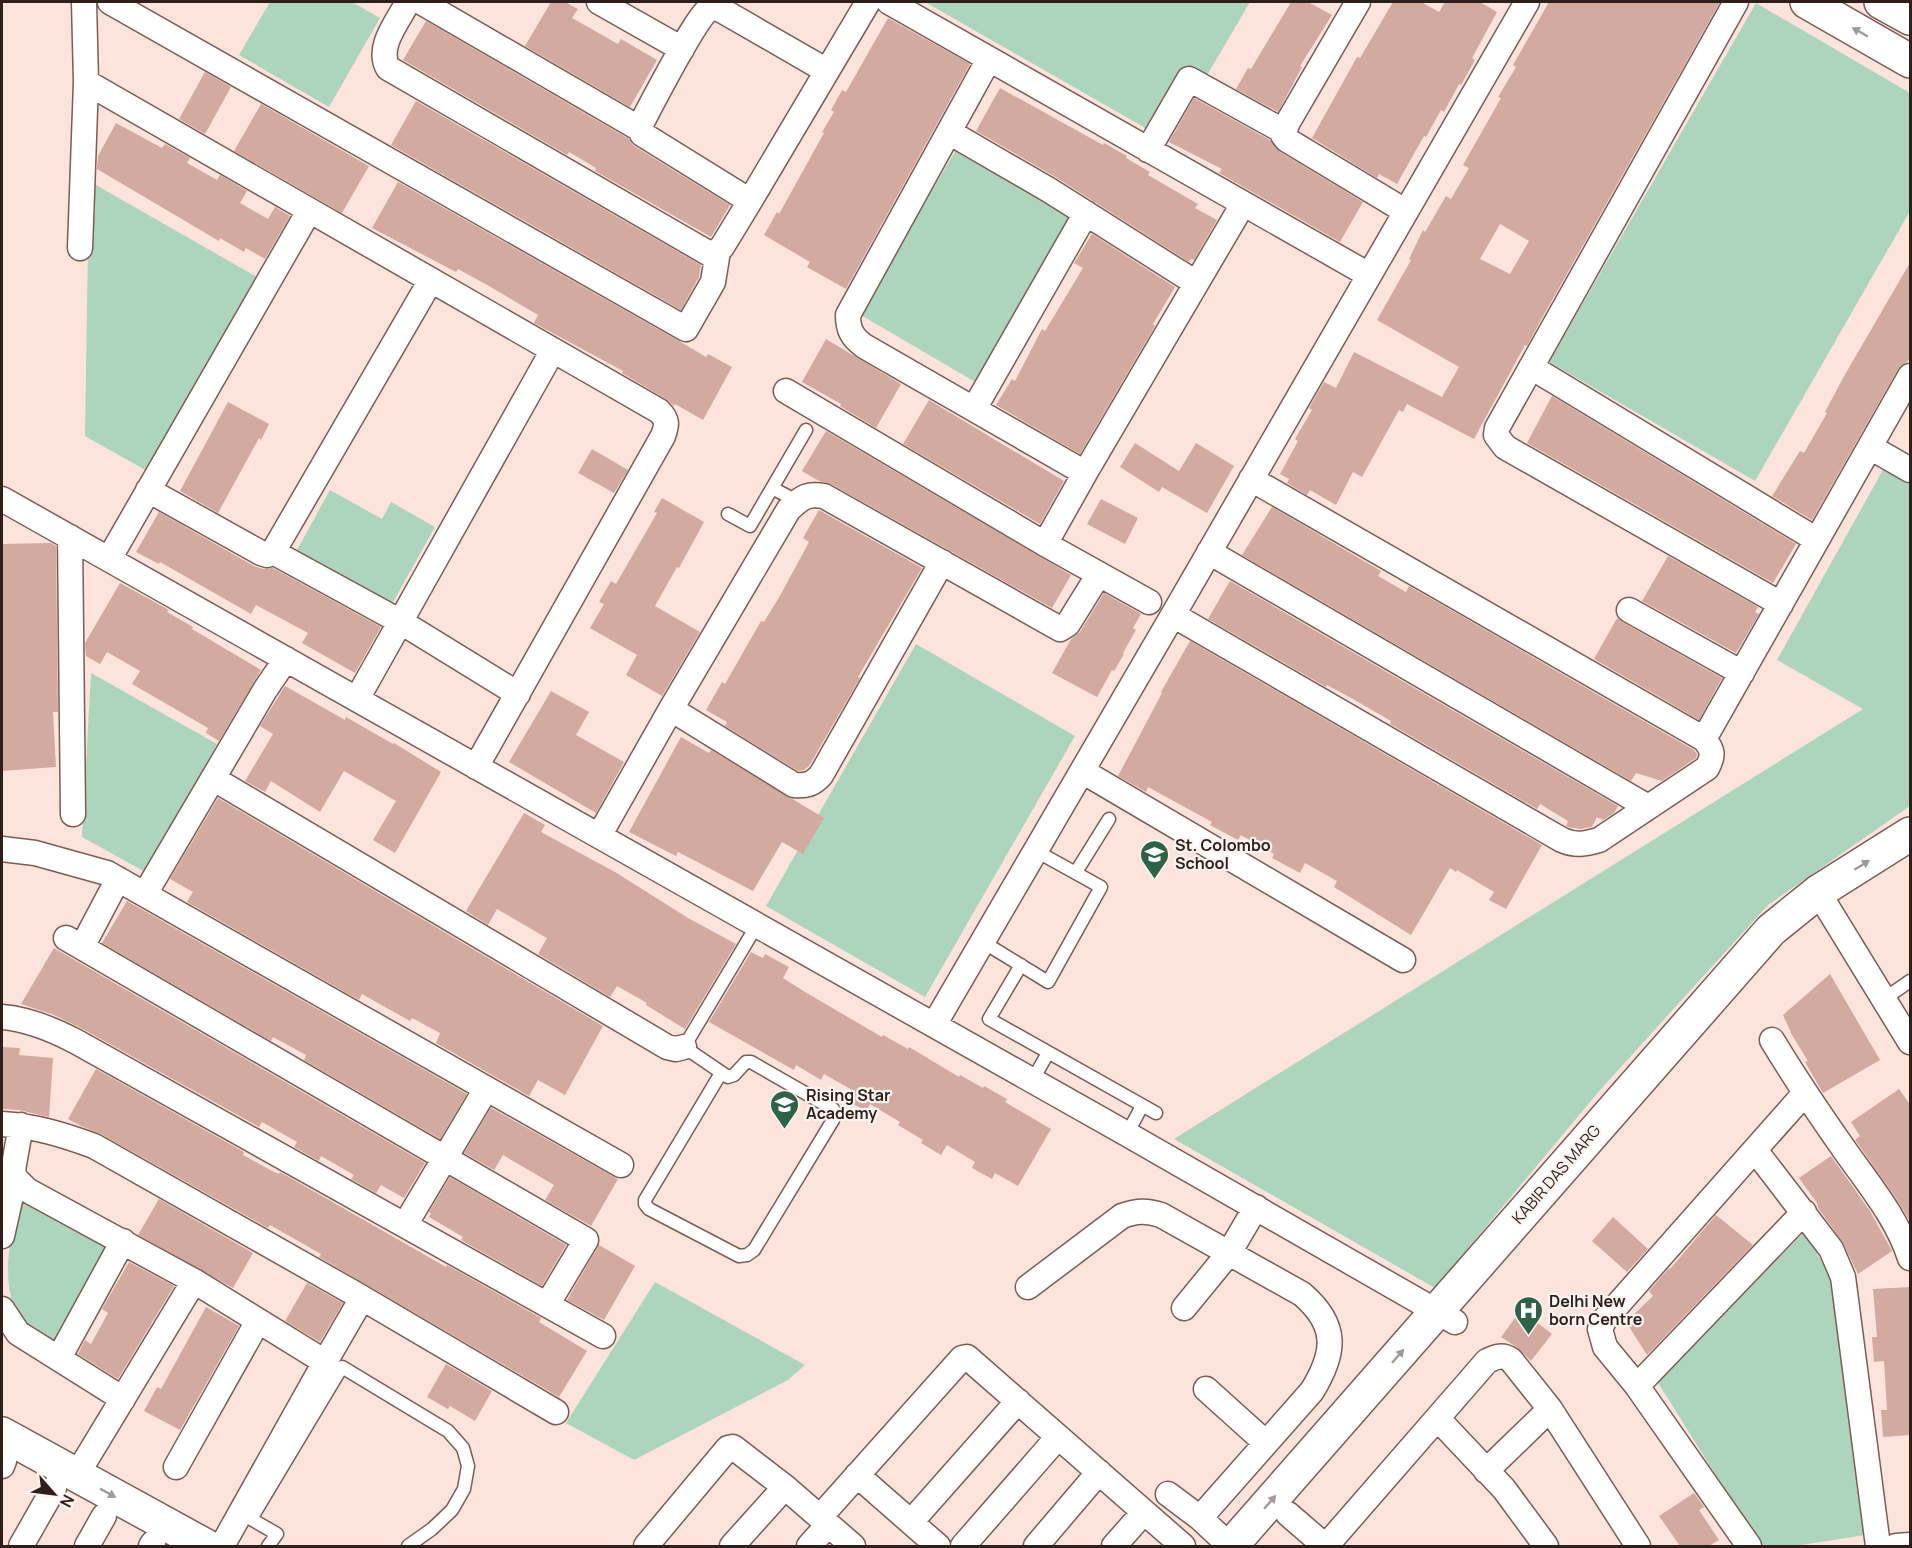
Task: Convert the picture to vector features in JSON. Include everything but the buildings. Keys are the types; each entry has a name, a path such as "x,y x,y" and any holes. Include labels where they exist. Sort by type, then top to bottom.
{"street":[{"path":"80,248 86,82 84,2"},
{"path":"110,2 686,329 712,282 718,251 868,2"},
{"path":"408,2 384,47 383,60 388,68 708,253 718,251"},
{"path":"421,2 640,129 646,137 750,201"},
{"path":"599,2 682,49"},
{"path":"889,2 1369,276"},
{"path":"1358,2 1283,131 1284,137 1405,212"},
{"path":"1736,2 1497,428 1496,435 1505,447 1781,604"},
{"path":"1808,2 1911,61"},
{"path":"1881,2 1911,18"},
{"path":"934,1025 1082,771 1161,609 1209,552 1369,276 1517,5"},
{"path":"640,129 641,123 682,49 707,9 714,8 723,11 827,71"},
{"path":"989,59 848,315 848,328 854,338 864,346 1085,473"},
{"path":"1148,150 1189,80 1283,131"},
{"path":"86,82 659,411 665,417 667,425 663,436 476,767"},
{"path":"949,132 1086,213 1196,283"},
{"path":"1045,544 1243,204"},
{"path":"109,559 309,211"},
{"path":"974,409 1086,213"},
{"path":"148,490 261,553 267,555 273,552 431,280"},
{"path":"357,699 553,350"},
{"path":"1531,367 1817,540"},
{"path":"1704,739 1911,376"},
{"path":"786,391 1045,544 1562,840 1573,844 1584,844 1599,840 1707,768 1713,757 1712,749 1704,739 1251,479"},
{"path":"1870,447 1911,470"},
{"path":"599,836 670,709 789,509 797,501 812,494 824,496 1060,629 1068,624 1099,574"},
{"path":"2,499 757,924 1446,1316"},
{"path":"70,537 73,814"},
{"path":"273,552 401,622 518,694"},
{"path":"1209,552 1648,807"},
{"path":"670,709 794,785 806,786 815,782 942,562"},
{"path":"1629,610 1742,673"},
{"path":"145,894 265,690 286,659"},
{"path":"1082,771 1403,960"},
{"path":"214,779 667,1047 676,1049 684,1047"},
{"name":"KABIR DAS MARG","path":"1231,1546 1446,1316 1825,902 1911,834"},
{"path":"2,849 35,853 107,873 621,1165"},
{"name":"KABIR DAS MARG","path":"1825,902 1911,859"},
{"path":"118,879 74,943 586,1240 547,1305"},
{"path":"1825,902 1911,1042"},
{"path":"2,1017 47,1027 75,1041 603,1336"},
{"path":"1772,1040 1805,1093 1890,1214 1911,1258"},
{"path":"405,1225 486,1089"},
{"path":"1749,1546 1637,1386 1605,1347 1600,1329 1605,1319 1805,1093"},
{"path":"2,1236 15,1178 11,1125 57,1132 94,1146 362,1298 556,1412"},
{"path":"1755,1150 1831,1250 1842,1277 1878,1546"},
{"path":"15,1178 27,1190 194,1281 325,1362"},
{"path":"1184,1308 1229,1253 1256,1207"},
{"path":"1028,1287 1122,1216 1136,1211 1149,1211 1161,1215 1302,1294 1318,1308 1327,1324 1329,1352 1323,1372 1312,1391 1200,1518"},
{"path":"1637,1386 1804,1212"},
{"path":"59,1358 123,1241"},
{"path":"21,1546 123,1399 194,1281"},
{"path":"222,1546 362,1298"},
{"path":"2,1309 18,1333 123,1399"},
{"name":"KABIR DAS MARG","path":"1260,1546 1446,1316"},
{"path":"176,1467 258,1321"},
{"path":"1288,1514 1325,1546 1487,1361 1496,1356 1505,1356 1550,1409 1638,1546"},
{"path":"809,1546 824,1521 858,1475 964,1357 969,1358 1184,1546"},
{"path":"1206,1389 1266,1443"},
{"path":"911,1522 1018,1401"},
{"path":"1486,1471 1550,1409"},
{"path":"1438,1419 1509,1497 1546,1546"},
{"path":"963,1546 1058,1437"},
{"path":"646,1546 728,1449 733,1447 785,1486 853,1546"},
{"path":"2,1455 206,1546"},
{"path":"1036,1546 1099,1472"},
{"path":"858,1475 938,1546"},
{"path":"65,1482 104,1516 154,1545"},
{"path":"732,1546 785,1486"},
{"path":"1168,1494 1200,1518 1231,1546"},
{"path":"1114,1546 1144,1512"},
{"path":"87,1546 104,1516"},
{"path":"1896,1546 1911,1545"}],"lane":[{"path":"728,514 750,526 806,430"},
{"path":"772,488 797,501"},
{"path":"1076,872 1109,819"},
{"path":"983,942 1048,982 1101,887 1036,851"},
{"path":"721,1073 645,1200 645,1204 649,1209 739,1256 747,1255 753,1250 836,1113 751,1062 746,1062 735,1075 728,1077 684,1047 757,924"},
{"path":"1022,965 989,1019 1156,1113"},
{"path":"1884,999 1911,981"},
{"path":"1032,1080 1048,1053"},
{"path":"1127,1134 1142,1106"},
{"path":"268,1546 277,1533 251,1519 342,1367 448,1431 463,1448 468,1466 464,1489 452,1510 432,1529 408,1546"}],"green space":[{"path":"270,2 352,2 380,18 329,107 239,55"},
{"path":"925,2 1250,2 1203,82 1154,133"},
{"path":"1756,3 1910,93 1910,211 1755,481 1549,362"},
{"path":"960,143 1078,212 977,383 859,314"},
{"path":"89,181 257,277 147,471 85,436"},
{"path":"1884,468 1910,483 1910,806 1768,905 1600,1090 1435,1288 1174,1139 1863,709 1777,660"},
{"path":"330,490 382,519 391,502 435,527 388,611 292,559"},
{"path":"916,644 1075,736 925,997 766,906"},
{"path":"91,673 217,744 147,873 82,837"},
{"path":"23,1195 115,1249 61,1345 23,1326 14,1308 8,1276 8,1260 13,1227"},
{"path":"1804,1232 1831,1277 1865,1535 1795,1546 1760,1546 1657,1381"},
{"path":"655,1282 805,1365 788,1380 634,1460 566,1423"}],"place":[{"name":"St. Colombo School","path":"1154,880"},
{"name":"Rising Star Academy","path":"785,1130"},
{"name":"Delhi New born Centre","path":"1528,1336"}]}
